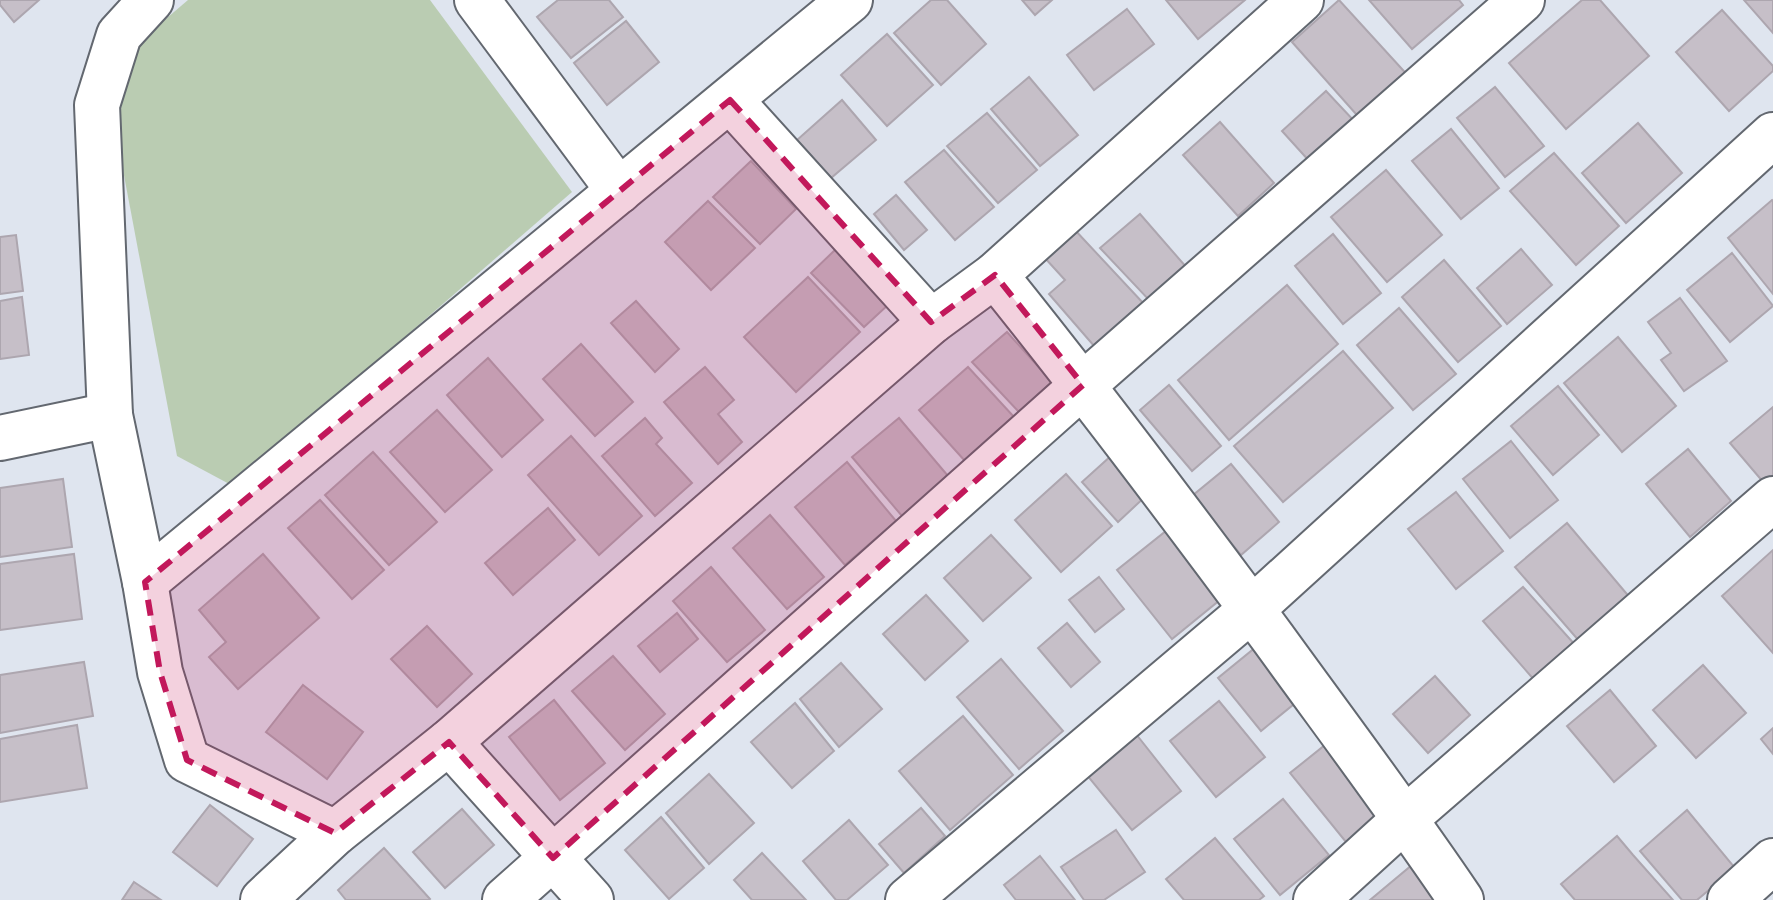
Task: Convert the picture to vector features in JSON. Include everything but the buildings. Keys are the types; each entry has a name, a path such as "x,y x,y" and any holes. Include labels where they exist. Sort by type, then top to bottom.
{"street":[{"path":"151,0 119,35 97,105 110,415 145,582 160,672 187,760 335,833"},
{"path":"477,0 619,191"},
{"path":"145,582 850,0"},
{"path":"263,900 335,833 449,742 931,322 995,275 1301,0"},
{"path":"505,900 1083,385 1522,0"},
{"path":"730,100 931,322"},
{"path":"908,900 1252,609 1773,135"},
{"path":"995,275 1083,385 1252,609 1406,818 1461,900"},
{"path":"0,438 110,415"},
{"path":"1316,900 1773,499"},
{"path":"449,742 591,900"},
{"path":"1730,900 1773,861"}],"highlighted area":[{"path":"730,100 931,322 995,275 1083,385 553,858 449,742 335,833 187,760 160,672 145,582"}],"green space":[{"path":"188,0 430,0 572,192 233,486 177,456 116,133 133,47"}]}
